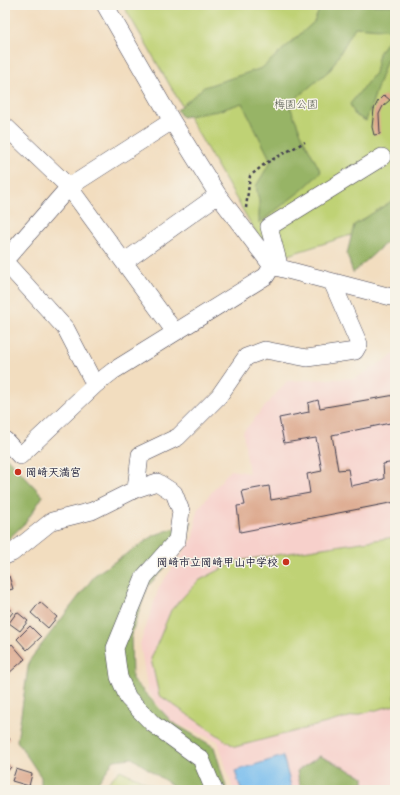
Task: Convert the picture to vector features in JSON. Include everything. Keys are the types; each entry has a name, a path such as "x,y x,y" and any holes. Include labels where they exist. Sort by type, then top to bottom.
{"street":[{"path":"105,5 172,121 218,195 272,266 395,298"},
{"path":"95,385 66,329 5,261 69,187 172,121"},
{"path":"5,126 69,187 175,332"},
{"path":"5,440 20,456 95,385 113,371 266,276 272,266 278,261 269,228 382,157"},
{"path":"124,262 218,195"},
{"path":"136,489 140,455 178,437 219,396 246,357 265,350 307,358 355,351 360,344 332,282"},
{"path":"5,556 12,553 52,521 92,511 136,489 157,482 174,493 181,511 177,540 144,577 115,648 119,677 128,698 153,724 201,759 214,790"}],"path":[{"path":"235,216 247,207 250,176 266,163 305,142"}],"shaded area":[{"name":"岡崎市立岡崎甲山中学校","path":"395,354 395,790 233,790 218,741 172,722 148,692 140,644 159,587 194,537 197,510 230,470 249,473 243,432 287,381 356,378"}],"green space":[{"name":"梅園公園","path":"123,5 395,5 395,221 272,260"},
{"path":"318,5 395,5 395,54 387,59 366,121 355,115 350,104 375,73 379,53 394,30 355,27 331,69 289,104 303,138 321,172 302,190 259,223 259,201 256,186 271,161 242,103 218,111 182,117 177,110 204,87 262,68 314,22 320,8"},
{"path":"395,199 395,238 390,239 353,273 347,254 354,225"},
{"name":"岡崎天満宮","path":"5,456 43,496 26,522 5,542"},
{"path":"192,522 176,556 148,586 131,635 132,679 172,722 214,747 227,790 179,790 132,758 114,760 97,784 90,790 41,790 41,777 17,741 29,661 96,574 155,535"},
{"path":"395,537 395,705 235,747 159,695 151,659 171,610 198,581 237,561"},
{"path":"320,756 364,777 364,790 301,790 297,771"},
{"path":"120,770 162,790 101,790"}],"water":[{"path":"283,756 292,790 241,790 235,771"}],"building":[{"path":"384,95 390,100 383,106 379,114 380,134 374,135 372,127 374,109 378,101"},
{"path":"395,395 395,422 332,435 338,470 348,469 351,486 384,479 383,464 395,462 395,502 240,532 237,506 245,505 242,491 269,486 271,500 310,493 307,474 322,471 316,438 284,443 279,418 309,412 308,403 318,400 320,408"},
{"path":"9,576 13,589 5,591 5,578"},
{"path":"40,602 57,617 48,628 31,613"},
{"path":"8,608 13,612 6,621 5,611"},
{"path":"17,612 28,621 20,631 9,623"},
{"path":"30,626 41,637 27,650 17,639"},
{"path":"12,644 25,659 8,674 5,671 5,650"},
{"path":"5,735 10,739 5,744"},
{"path":"5,762 11,767 5,774"},
{"path":"16,769 32,774 29,786 12,781"}],"place":[{"name":"岡崎天満宮","path":"18,472"},
{"name":"岡崎市立岡崎甲山中学校","path":"286,562"}]}
